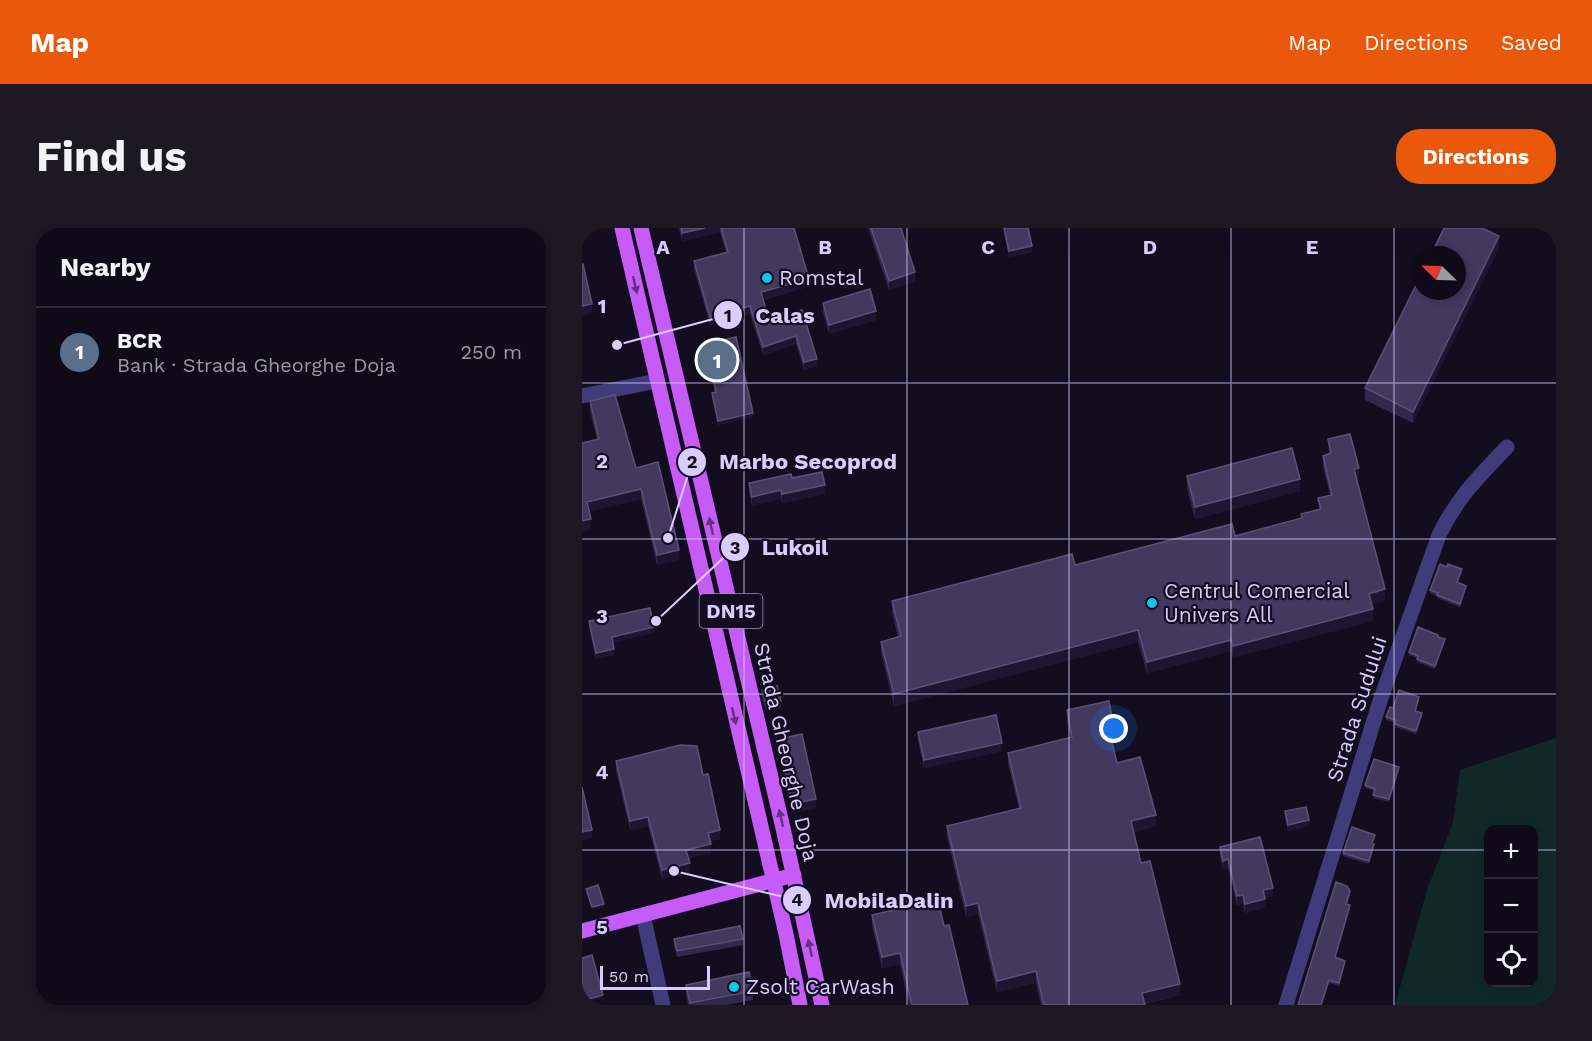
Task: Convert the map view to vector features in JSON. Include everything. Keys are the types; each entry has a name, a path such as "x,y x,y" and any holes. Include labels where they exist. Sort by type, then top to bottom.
{"main road":[{"name":"Strada Gheorghe Doja","path":"622,228 786,934 800,1005"},
{"name":"Strada Gheorghe Doja","path":"641,228 794,875 822,1005"},
{"path":"582,931 794,875"}],"street":[{"path":"582,396 657,381"},
{"name":"Strada Sudului","path":"1286,1005 1380,701 1439,535 1450,511 1461,495 1507,447"},
{"path":"643,915 663,1005"}],"green space":[{"path":"1556,738 1556,1005 1395,1005 1427,890 1453,822 1460,770"}],"building":[{"path":"681,228 705,228 682,233"},
{"name":"Romstal","path":"721,228 794,228 809,279 761,292 768,317 802,310 817,359 804,362 796,336 763,347 750,306 710,317 694,261 728,252"},
{"path":"871,228 901,228 915,272 889,281"},
{"path":"1004,228 1028,228 1032,246 1009,251"},
{"path":"1444,228 1482,228 1499,236 1413,412 1365,388 1412,293 1412,300 1466,300 1466,246 1435,246"},
{"path":"582,264 592,304 582,306"},
{"path":"870,289 876,311 829,325 823,303"},
{"path":"736,337 753,413 718,421 712,393 716,392 706,350 720,346 718,341"},
{"path":"615,395 636,468 658,462 679,550 657,555 641,489 587,502 591,519 582,521 582,443 599,439 590,401"},
{"name":"Centrul Comercial Univers All","path":"1350,434 1359,468 1354,469 1385,589 1369,594 1373,609 1233,646 1231,640 1147,662 1138,630 894,694 881,642 901,636 892,601 1072,554 1075,565 1232,524 1235,536 1302,518 1301,514 1321,509 1318,498 1332,495 1323,456 1331,453 1328,439"},
{"path":"1292,448 1300,479 1195,507 1187,476"},
{"path":"822,472 825,485 782,494 781,490 752,497 749,483 791,474 792,478"},
{"path":"1440,564 1462,569 1457,582 1466,586 1460,604 1430,590"},
{"path":"650,608 654,627 612,637 614,649 596,653 589,621"},
{"path":"1418,627 1445,639 1435,666 1417,659 1418,656 1409,652"},
{"path":"777,686 781,701 766,705 762,690"},
{"path":"1399,690 1419,697 1415,711 1422,713 1416,731 1395,724 1396,720 1386,717 1390,707 1393,708"},
{"path":"1109,701 1114,728 1109,730 1117,763 1140,757 1156,815 1131,821 1141,863 1150,861 1180,984 1142,993 1145,1005 1044,1005 1036,971 997,981 978,903 966,906 947,826 1021,808 1008,753 1072,737 1067,710"},
{"path":"996,715 1002,743 924,760 918,732"},
{"path":"802,734 816,799 792,804 779,739"},
{"path":"680,745 697,746 703,775 708,774 720,830 708,833 711,844 686,850 690,863 662,870 648,817 630,821 616,761"},
{"path":"1374,759 1399,767 1389,799 1373,795 1375,789 1365,785"},
{"path":"582,787 592,830 582,832"},
{"path":"1306,807 1309,820 1288,825 1285,811"},
{"path":"1352,827 1375,835 1369,861 1343,853"},
{"path":"1260,837 1273,888 1263,890 1265,899 1245,904 1243,895 1237,896 1228,859 1223,861 1220,847"},
{"path":"1336,882 1347,886 1350,891 1346,904 1350,905 1335,957 1345,961 1339,983 1329,980 1321,1005 1298,1005"},
{"path":"598,885 604,904 592,907 586,889"},
{"path":"938,900 944,926 949,925 968,1005 912,1005 900,953 882,957 872,915"},
{"path":"740,926 743,939 677,951 674,939"},
{"path":"592,955 603,995 585,1000 582,990 582,958"},
{"path":"749,972 753,991 690,1003 686,985"}],"place":[{"name":"Romstal","path":"767,278"},
{"name":"Calas","path":"617,345"},
{"name":"BCR","path":"717,360"},
{"name":"Marbo Secoprod","path":"668,538"},
{"name":"Centrul Comercial Univers All","path":"1152,603"},
{"name":"Lukoil","path":"656,621"},
{"name":"MobilaDalin","path":"674,871"},
{"name":"Zsolt CarWash","path":"734,987"}]}
